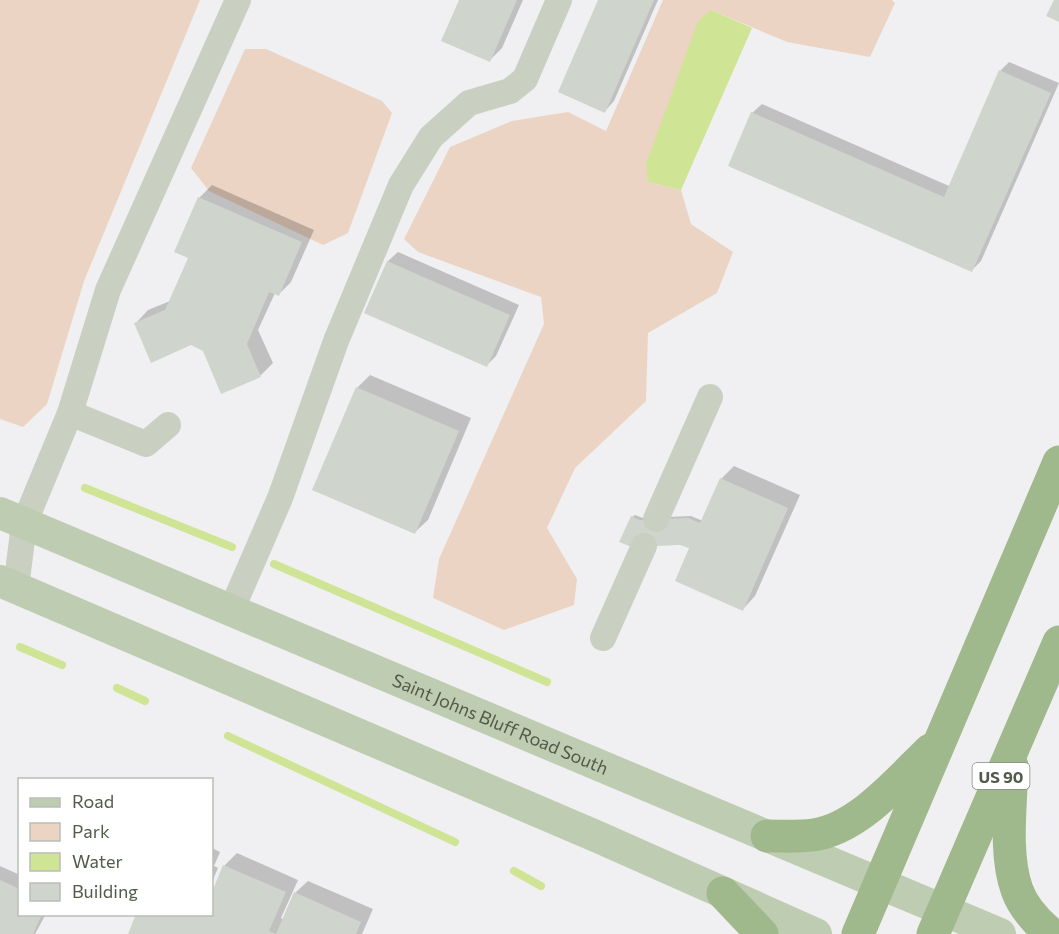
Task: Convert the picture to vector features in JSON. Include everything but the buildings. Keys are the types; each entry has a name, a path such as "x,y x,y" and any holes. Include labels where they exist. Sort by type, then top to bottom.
{"highway":[{"path":"858,934 1059,462"},
{"name":"US 90","path":"938,922 1059,642"},
{"path":"767,836 814,835 837,828 868,809 940,740"},
{"path":"1013,749 1010,863 1017,892 1038,922 1051,934"},
{"path":"723,893 762,934"}],"main road":[{"name":"Saint Johns Bluff Road South","path":"12,519 879,883 938,922 1000,934"},
{"path":"8,585 588,833 816,934"}],"lane":[{"path":"8,585 12,519 70,413 108,290 238,0"},
{"path":"231,611 280,498 336,341 401,185 431,137 469,103 510,91 525,80 559,0"},
{"path":"656,519 710,397"},
{"path":"70,413 146,444 168,425"},
{"path":"603,638 644,546"}],"green space":[{"path":"0,0 200,0 84,281 47,404 23,427 0,419"},
{"path":"663,0 892,0 895,3 870,57 787,42 711,10 648,182 681,190 691,224 733,252 717,293 648,333 646,401 575,468 547,528 577,579 574,605 504,630 433,598 439,559 544,324 541,297 418,252 404,239 450,147 512,121 568,112 606,131"},
{"path":"245,49 266,49 382,101 392,113 348,233 323,245 209,191 191,168"}],"water":[{"path":"711,10 752,28 681,190 648,182 646,164 698,21"}],"waterway":[{"path":"85,488 232,547"},
{"path":"274,564 547,682"},
{"path":"20,647 62,665"},
{"path":"117,688 145,701"},
{"path":"228,736 455,842"},
{"path":"514,871 541,886"}]}
